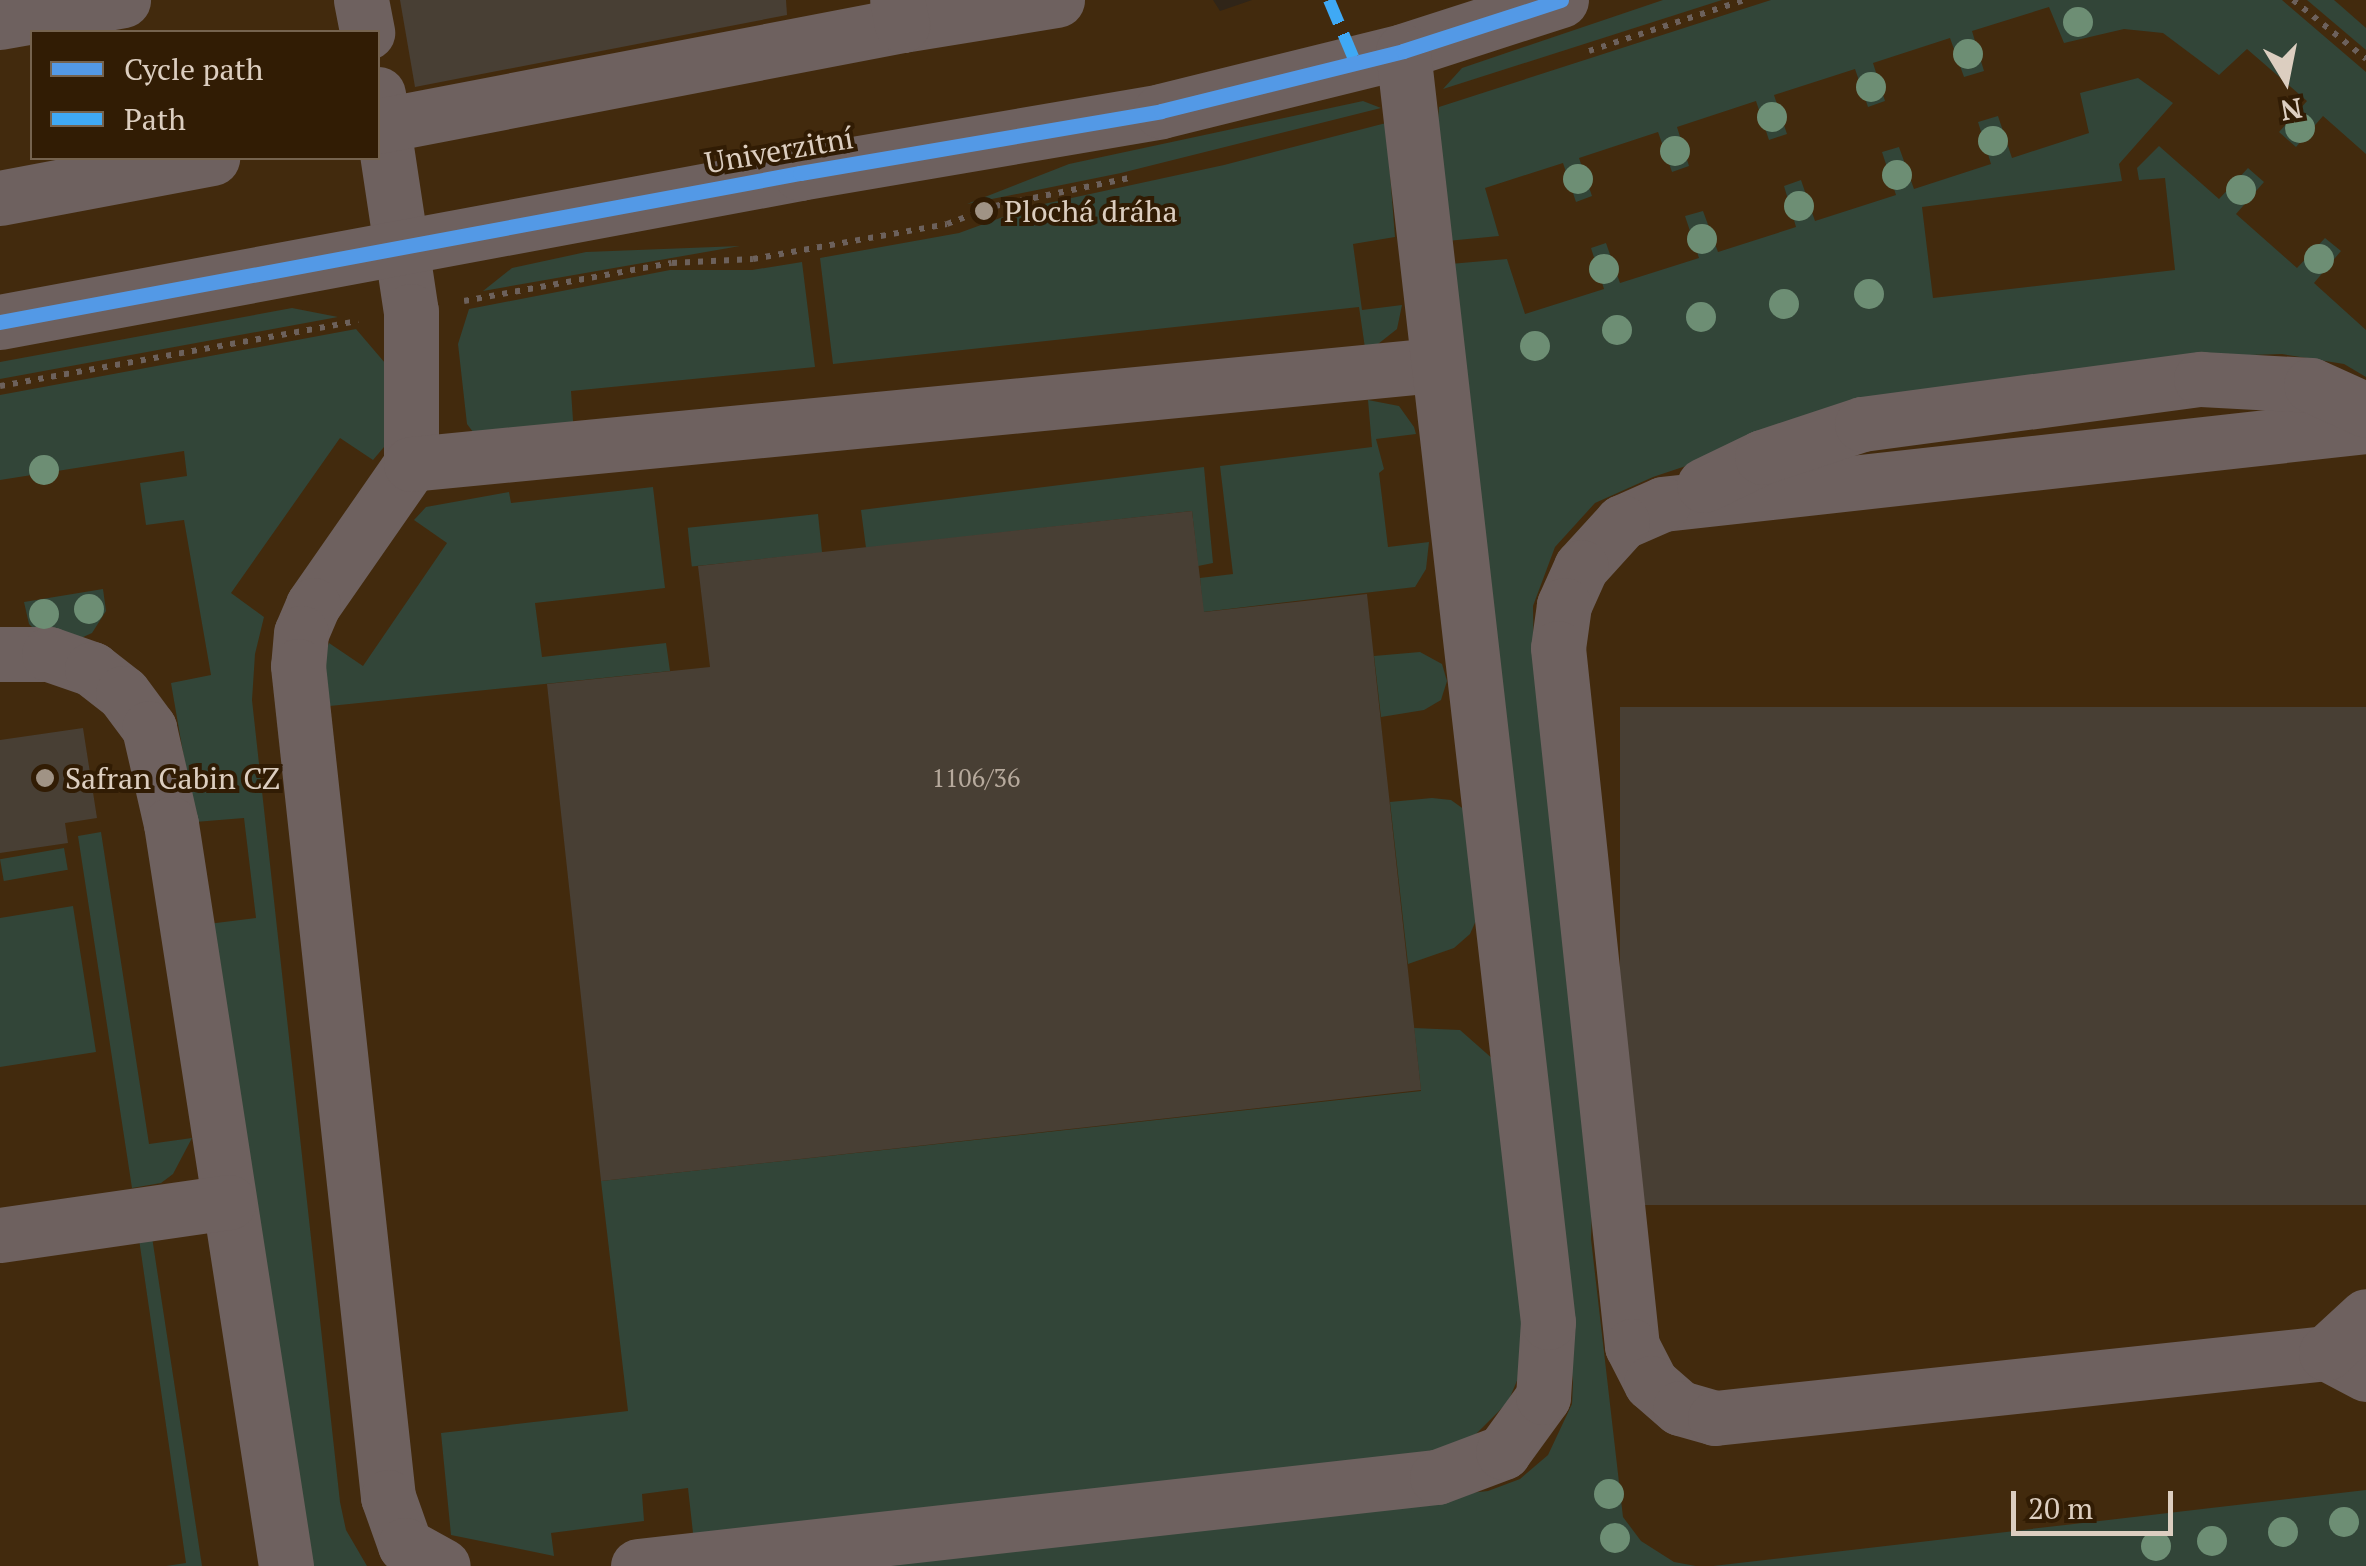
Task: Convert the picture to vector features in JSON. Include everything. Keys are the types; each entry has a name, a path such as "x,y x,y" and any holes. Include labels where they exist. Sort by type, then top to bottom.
{"street":[{"path":"0,22 123,0"},
{"path":"361,0 367,30"},
{"path":"380,115 899,13 1057,0"},
{"name":"Univerzitní","path":"0,322 1161,112 1403,51 1561,0"},
{"path":"638,1566 1436,1476 1503,1452 1543,1397 1548,1322 1436,365 1413,107 1403,51"},
{"path":"380,121 411,311 410,464 313,606 301,634 298,666 388,1497 405,1545 444,1566"},
{"path":"0,198 201,160"},
{"path":"410,464 1436,365"},
{"path":"2366,410 2312,385 2202,378 1862,424 1762,457 1622,522 1581,568 1564,605 1558,648 1632,1346 1651,1383 1680,1408 1715,1418 2346,1363 2366,1316"},
{"path":"1663,504 2366,426"},
{"path":"0,654 49,654 92,669 123,692 149,728 162,770 286,1566"},
{"path":"0,1235 229,1202"}],"path":[{"path":"2294,0 2366,59"}],"shaded area":[{"path":"0,0 1213,0 1220,11 1252,0 2366,0 2366,1566 0,1566"}],"green space":[{"path":"1663,0 1722,0 1443,89 1462,68"},
{"path":"1771,0 2282,0 2366,72 2366,154 2323,116 2296,147 2279,132 2307,101 2247,49 2219,75 2163,33 2124,29 2064,43 2049,7 1972,31 1984,71 1964,77 1950,38 1873,63 1885,101 1868,107 1855,69 1774,95 1787,134 1769,140 1756,101 1677,127 1689,166 1672,172 1658,132 1579,158 1592,196 1576,202 1563,163 1485,188 1499,236 1447,241 1437,133 1439,107"},
{"path":"2307,0 2334,0 2366,28 2366,50"},
{"path":"2138,78 2173,103 2119,164 2122,181 1922,207 1933,298 2175,270 2165,178 2139,180 2137,168 2159,146 2219,199 2248,168 2264,182 2236,214 2297,268 2325,238 2341,251 2314,283 2366,330 2366,377 2344,364 2282,354 2218,356 1871,404 1653,477 1595,503 1555,547 1533,606 1534,672 1593,1178 1591,1239 1623,1517 1641,1541 1674,1562 1696,1566 804,1566 1488,1491 1520,1479 1548,1455 1572,1404 1573,1382 1450,264 1507,259 1525,314 1604,289 1591,248 1606,243 1620,283 1699,258 1685,216 1703,211 1718,252 1796,227 1784,186 1801,180 1815,221 1896,195 1882,152 1899,147 1914,189 1991,164 1978,122 1998,116 2012,158 2089,133 2080,93"},
{"path":"1363,101 1381,108 1121,173 967,204 1069,164"},
{"path":"1386,123 1395,237 1353,244 1362,310 1402,305 1397,329 1378,344 1365,348 1359,307 833,364 820,258 959,233 1030,207 1224,165"},
{"path":"740,246 483,291 512,268 586,252"},
{"path":"802,262 815,367 571,391 574,435 473,432 467,424 458,344 469,309 670,270 752,270"},
{"path":"292,308 338,317 0,379 0,362"},
{"path":"356,329 391,370 384,447 373,460 340,438 231,593 264,617 255,654 252,700 340,1502 346,1530 367,1566 307,1566 208,924 256,918 244,818 195,822 171,683 211,675 184,520 146,525 140,483 187,476 184,451 0,480 0,395"},
{"path":"1368,400 1399,406 1416,434 1376,439 1384,469 1379,473 1388,547 1429,542 1426,569 1415,587 1203,612 1200,578 1233,574 1220,466 1372,447"},
{"path":"1204,467 1213,563 1198,566 1192,511 866,548 861,510"},
{"path":"653,487 665,588 535,603 542,657 666,643 670,671 320,707 322,661 329,643 363,666 447,543 414,520 426,507 509,492 511,503"},
{"path":"818,514 822,553 692,566 688,528"},
{"path":"103,589 106,611 92,633 81,638 37,632 29,624 24,602"},
{"path":"1420,652 1442,664 1447,681 1441,700 1424,710 1381,717 1374,656"},
{"path":"1451,800 1465,810 1478,916 1470,934 1454,948 1408,964 1390,802"},
{"path":"101,832 149,1144 192,1138 173,1174 161,1183 132,1188 78,836"},
{"path":"64,848 68,870 4,881 0,859"},
{"path":"73,906 96,1052 0,1067 0,918"},
{"path":"1414,1028 1460,1030 1494,1060 1507,1090 1524,1364 1508,1402 1476,1434 1425,1462 694,1542 688,1488 642,1494 644,1521 551,1533 554,1556 451,1535 441,1433 628,1411 601,1181 1421,1091"},
{"path":"152,1237 202,1566 166,1566 186,1563 139,1239"},
{"path":"2366,1490 2366,1566 1713,1566"}],"building":[{"path":"400,0 786,0 787,15 415,87"},
{"path":"1192,511 1204,612 1367,594 1421,1090 601,1181 547,684 710,667 698,566"},
{"path":"1620,707 2366,707 2366,1205 1620,1205"},
{"name":"Safran Cabin CZ","path":"83,728 97,818 65,823 68,843 0,853 0,740"}],"marked path":[{"path":"1329,0 1356,64"}],"cycle path":[{"path":"0,322 800,173 1161,111 1403,51 1561,0"}],"place":[{"name":"Plochá dráha","path":"984,211"},
{"name":"Safran Cabin CZ","path":"45,778"}]}
